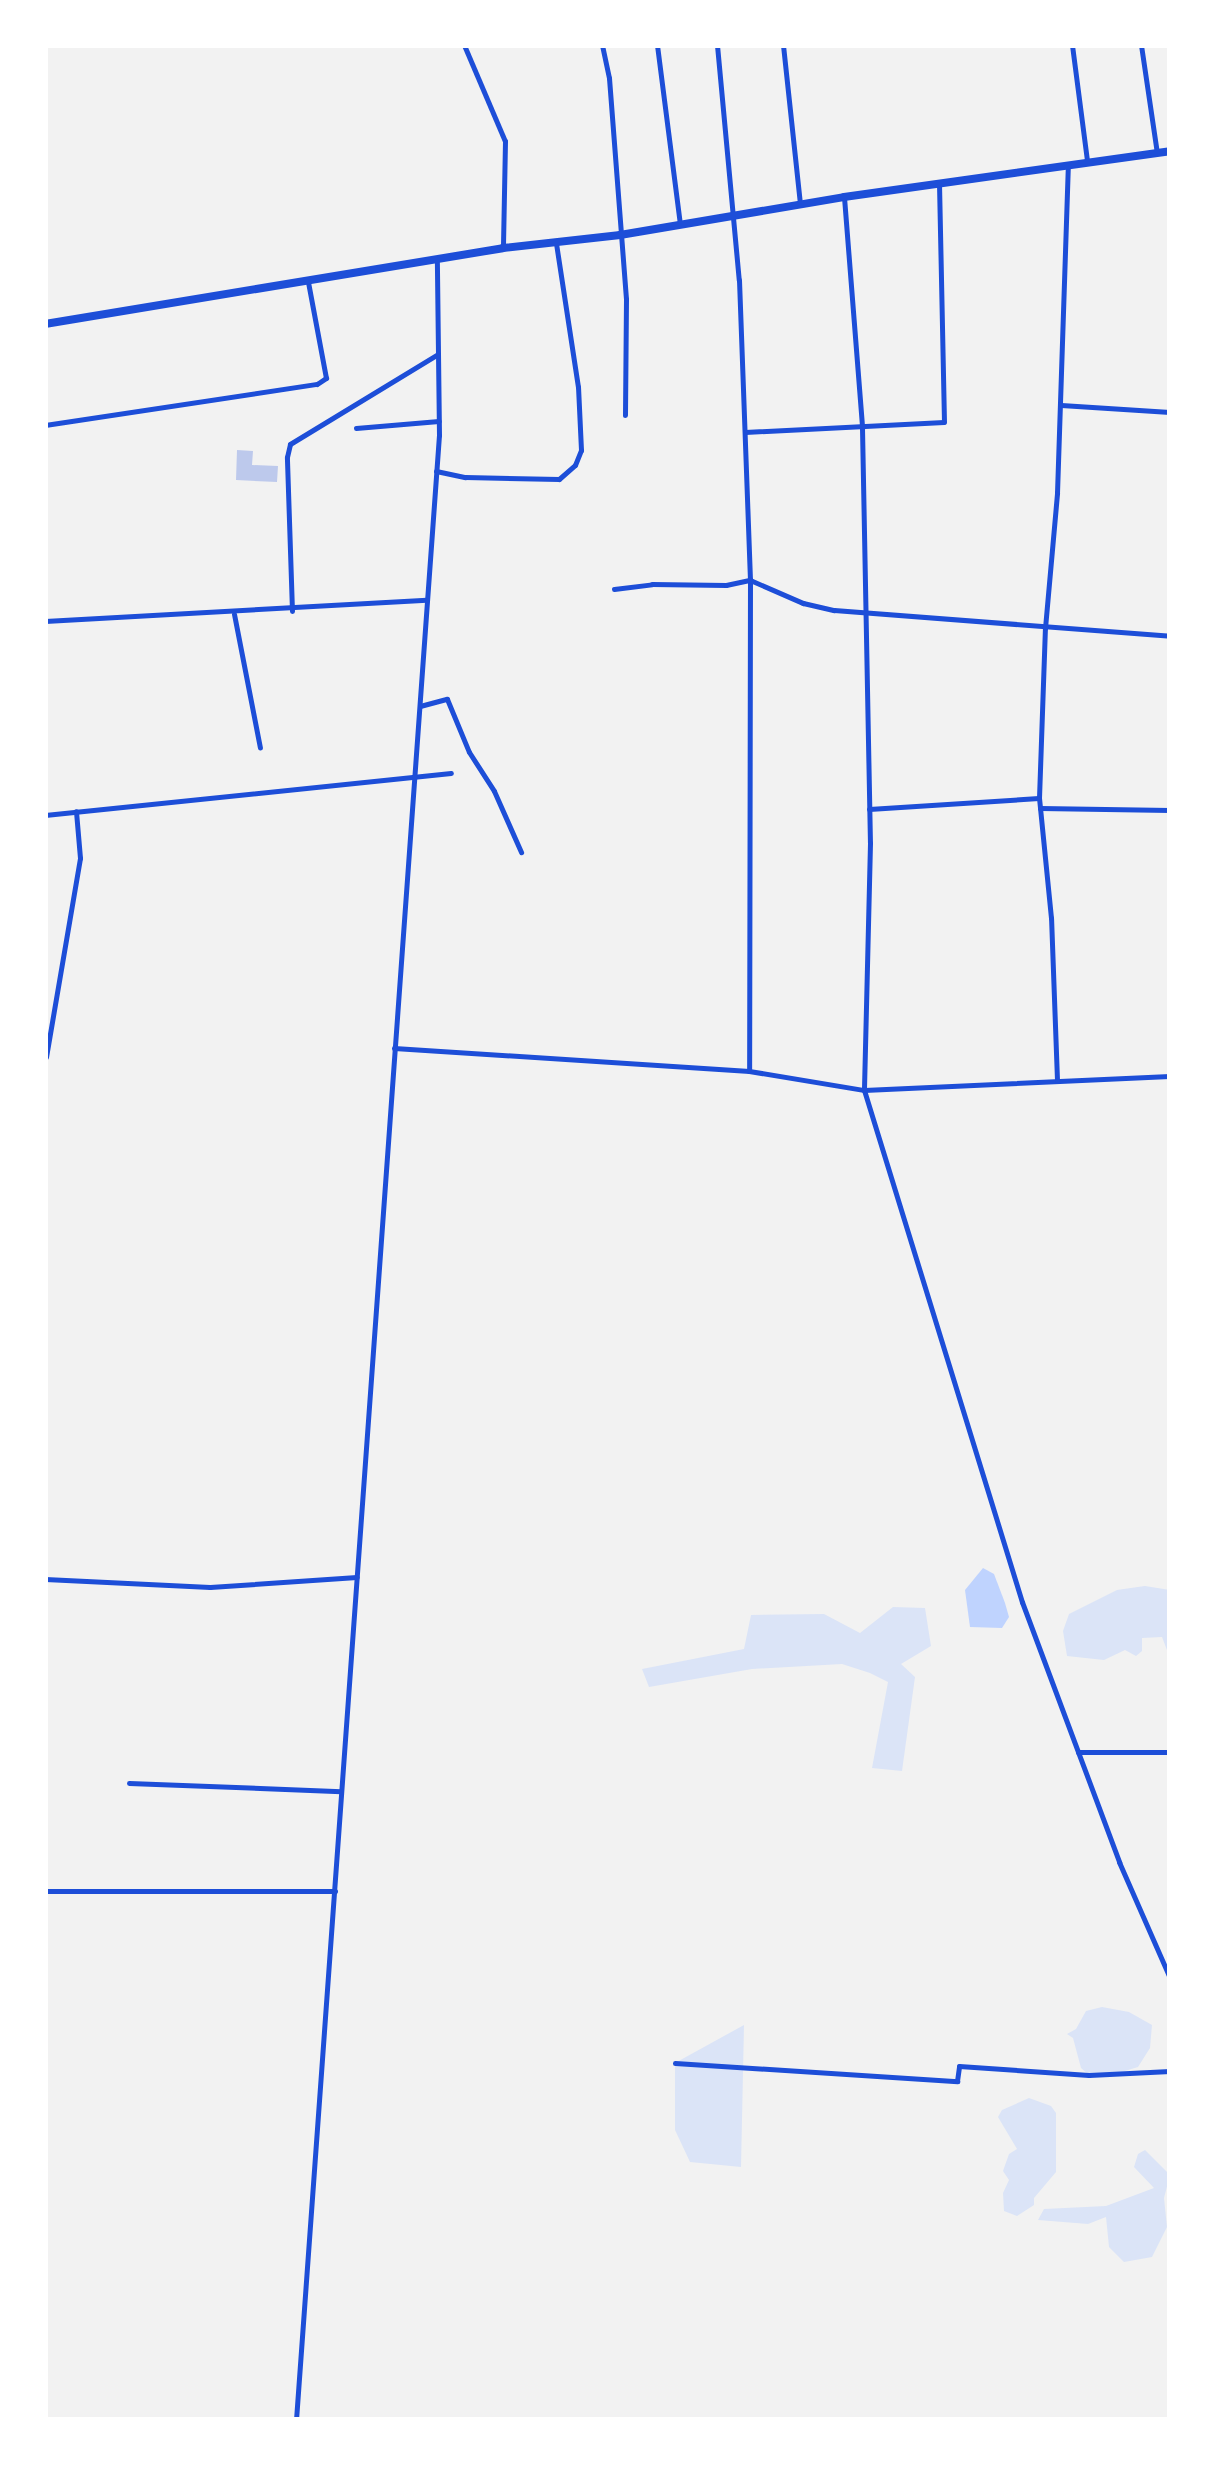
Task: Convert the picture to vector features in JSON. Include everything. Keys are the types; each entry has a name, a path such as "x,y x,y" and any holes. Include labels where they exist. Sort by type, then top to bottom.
{"highway":[{"path":"45,324 437,262 502,248 556,244 844,197 1170,151"}],"street":[{"path":"464,45 505,142 502,248"},
{"path":"602,45 609,78 626,299 625,415"},
{"path":"657,45 680,225"},
{"path":"718,45 734,215 750,580 749,1071"},
{"path":"783,45 800,205"},
{"path":"1072,45 1087,164"},
{"path":"1141,45 1157,153"},
{"path":"1057,1080 1051,918 1039,798 1045,628 1061,405 1068,166"},
{"path":"745,432 936,426 946,415 938,184"},
{"path":"844,197 862,428 869,809 864,1090 1022,1602 1170,1978"},
{"path":"436,471 464,477 559,479 576,465 581,450 578,387 556,244"},
{"path":"296,2420 436,471 437,262"},
{"path":"45,425 316,384 326,378 308,282"},
{"path":"292,610 290,444 438,354"},
{"path":"1061,405 1170,412"},
{"path":"356,428 439,421"},
{"path":"614,589 750,580 803,604 1170,636"},
{"path":"45,622 426,600"},
{"path":"234,614 260,748"},
{"path":"420,706 447,699 468,752 494,790 521,852"},
{"path":"45,814 451,773"},
{"path":"869,809 1039,798"},
{"path":"1040,808 1170,810"},
{"path":"46,1057 80,858 76,811"},
{"path":"394,1048 749,1071 864,1090 1170,1076"},
{"path":"45,1579 210,1587 357,1577"},
{"path":"1078,1752 1170,1752"},
{"path":"129,1782 342,1791"},
{"path":"45,1892 335,1891"},
{"path":"675,2063 958,2081 959,2066 1089,2075 1170,2071"}],"shaded area":[{"path":"1145,1586 1170,1590 1170,1658 1162,1637 1142,1638 1142,1651 1136,1656 1125,1650 1104,1660 1067,1656 1063,1631 1069,1614 1117,1590"},
{"path":"893,1607 925,1608 931,1646 901,1664 915,1677 902,1771 872,1768 888,1682 870,1673 842,1664 752,1669 649,1687 642,1669 744,1649 751,1615 824,1614 860,1633"},
{"path":"1102,2007 1129,2012 1152,2025 1150,2048 1138,2067 1115,2074 1089,2075 1081,2068 1073,2038 1067,2034 1076,2029 1086,2011"},
{"path":"744,2025 741,2167 690,2162 675,2130 675,2063"},
{"path":"1029,2098 1051,2106 1056,2113 1056,2172 1034,2198 1034,2205 1017,2216 1004,2211 1003,2193 1009,2180 1003,2171 1009,2154 1017,2149 998,2117 1002,2110"},
{"path":"1145,2150 1170,2175 1164,2198 1167,2227 1152,2257 1124,2262 1109,2247 1106,2217 1088,2224 1038,2220 1044,2209 1106,2206 1154,2188 1134,2167 1138,2154"}],"water":[{"path":"983,1568 994,1574 1005,1603 1009,1617 1002,1628 970,1627 965,1590"}],"building":[{"path":"237,450 253,451 252,465 278,466 277,482 236,480"}]}
